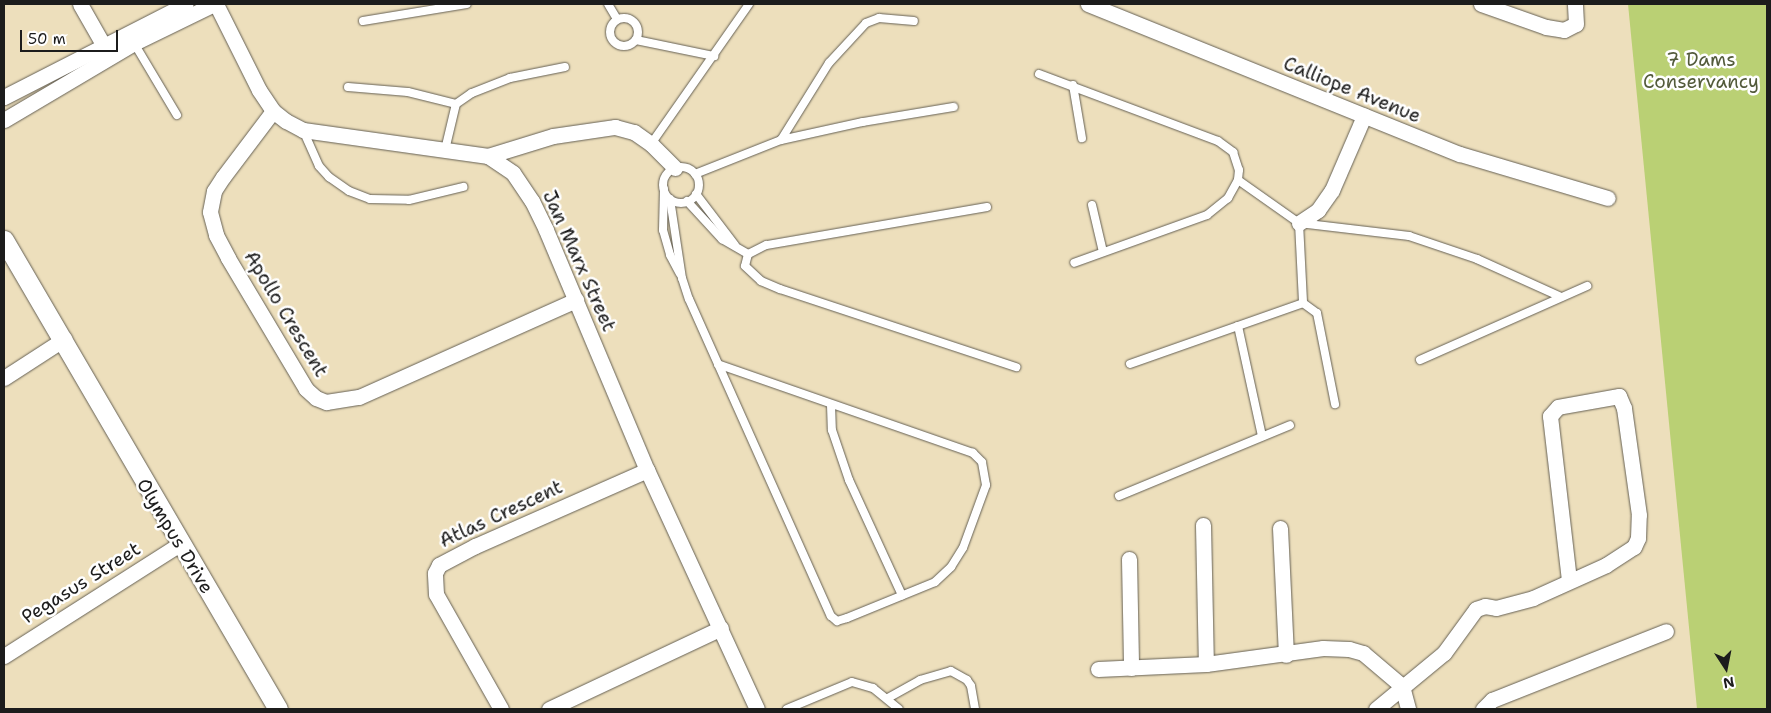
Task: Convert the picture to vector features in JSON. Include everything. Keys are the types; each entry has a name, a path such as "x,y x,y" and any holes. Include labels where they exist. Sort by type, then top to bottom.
{"street":[{"path":"80,4 106,50"},
{"path":"4,120 106,50 186,4"},
{"path":"4,97 106,50 134,43 215,4"},
{"name":"Jan Marx Street","path":"215,4 259,90 273,111 303,130 488,156 513,173 532,201 576,300 647,470 757,709"},
{"name":"Calliope Avenue","path":"1088,4 1460,154 1608,198"},
{"path":"1481,4 1546,27 1564,30 1576,24 1575,4"},
{"name":"Apollo Crescent","path":"273,111 214,191 210,212 216,235 228,258 306,389 316,398 326,402 345,401 366,394 576,300"},
{"path":"1299,223 1318,210 1332,190 1364,116"},
{"path":"488,156 553,136 597,128 624,130 651,144 675,168"},
{"name":"Olympus Drive","path":"4,240 60,342"},
{"name":"Olympus Drive","path":"4,265 73,362 278,709"},
{"path":"4,378 60,342"},
{"path":"1376,709 1444,653 1476,609 1510,605 1569,581 1627,554 1638,538 1639,515 1624,408 1619,396 1609,395 1558,407 1550,416 1569,581"},
{"name":"Atlas Crescent","path":"501,709 441,605 436,594 434,573 439,565 457,554 647,470"},
{"path":"1202,525 1206,664"},
{"path":"1280,528 1286,654"},
{"name":"Pegasus Street","path":"4,656 180,544"},
{"path":"1129,559 1131,668"},
{"path":"549,709 721,628"},
{"path":"1483,709 1492,700 1666,631"},
{"path":"1098,669 1206,664 1323,648 1349,649 1363,653 1402,686 1408,709"}],"lane":[{"path":"364,21 418,7 466,4"},
{"path":"608,4 617,19"},
{"path":"651,144 749,4"},
{"path":"627,18 635,22 638,31 636,40 629,46 615,44 610,31 617,19 627,18"},
{"path":"781,140 829,63 866,23 879,18 914,21"},
{"path":"636,40 714,56"},
{"path":"134,43 177,115"},
{"path":"348,86 408,92 456,104 490,85 565,67"},
{"path":"1039,74 1073,85 1218,141 1237,159 1238,180 1228,198 1207,215 1074,263"},
{"path":"1073,85 1082,138"},
{"path":"445,150 456,104"},
{"path":"695,174 781,140 863,122 954,107"},
{"path":"303,130 319,166 329,177 350,191 370,199 409,200 463,187"},
{"path":"687,201 696,194 699,184 695,174 686,167 675,168 666,174 662,220 665,237 718,364 831,616 841,620 935,582 951,567 980,506 986,472 973,453 718,364"},
{"path":"1238,180 1299,223 1409,236 1477,259 1562,297"},
{"path":"664,189 670,199 682,278"},
{"path":"696,194 735,245"},
{"path":"670,199 687,201 722,239 748,254"},
{"path":"1092,206 1103,252"},
{"path":"987,207 783,241 755,248 748,254 745,266 760,281 1016,367"},
{"path":"1299,223 1303,303"},
{"path":"1420,360 1587,286"},
{"path":"1130,364 1303,303"},
{"path":"1303,303 1317,313 1335,404"},
{"path":"1238,326 1262,436"},
{"path":"831,405 832,430 846,473 902,595"},
{"path":"1119,496 1290,425"},
{"path":"888,698 920,680 951,671 967,680 971,686 975,709"},
{"path":"787,709 852,682 873,688 888,698 899,709"}],"green space":[{"name":"7 Dams Conservancy","path":"1628,4 1767,4 1767,709 1697,709"}]}
